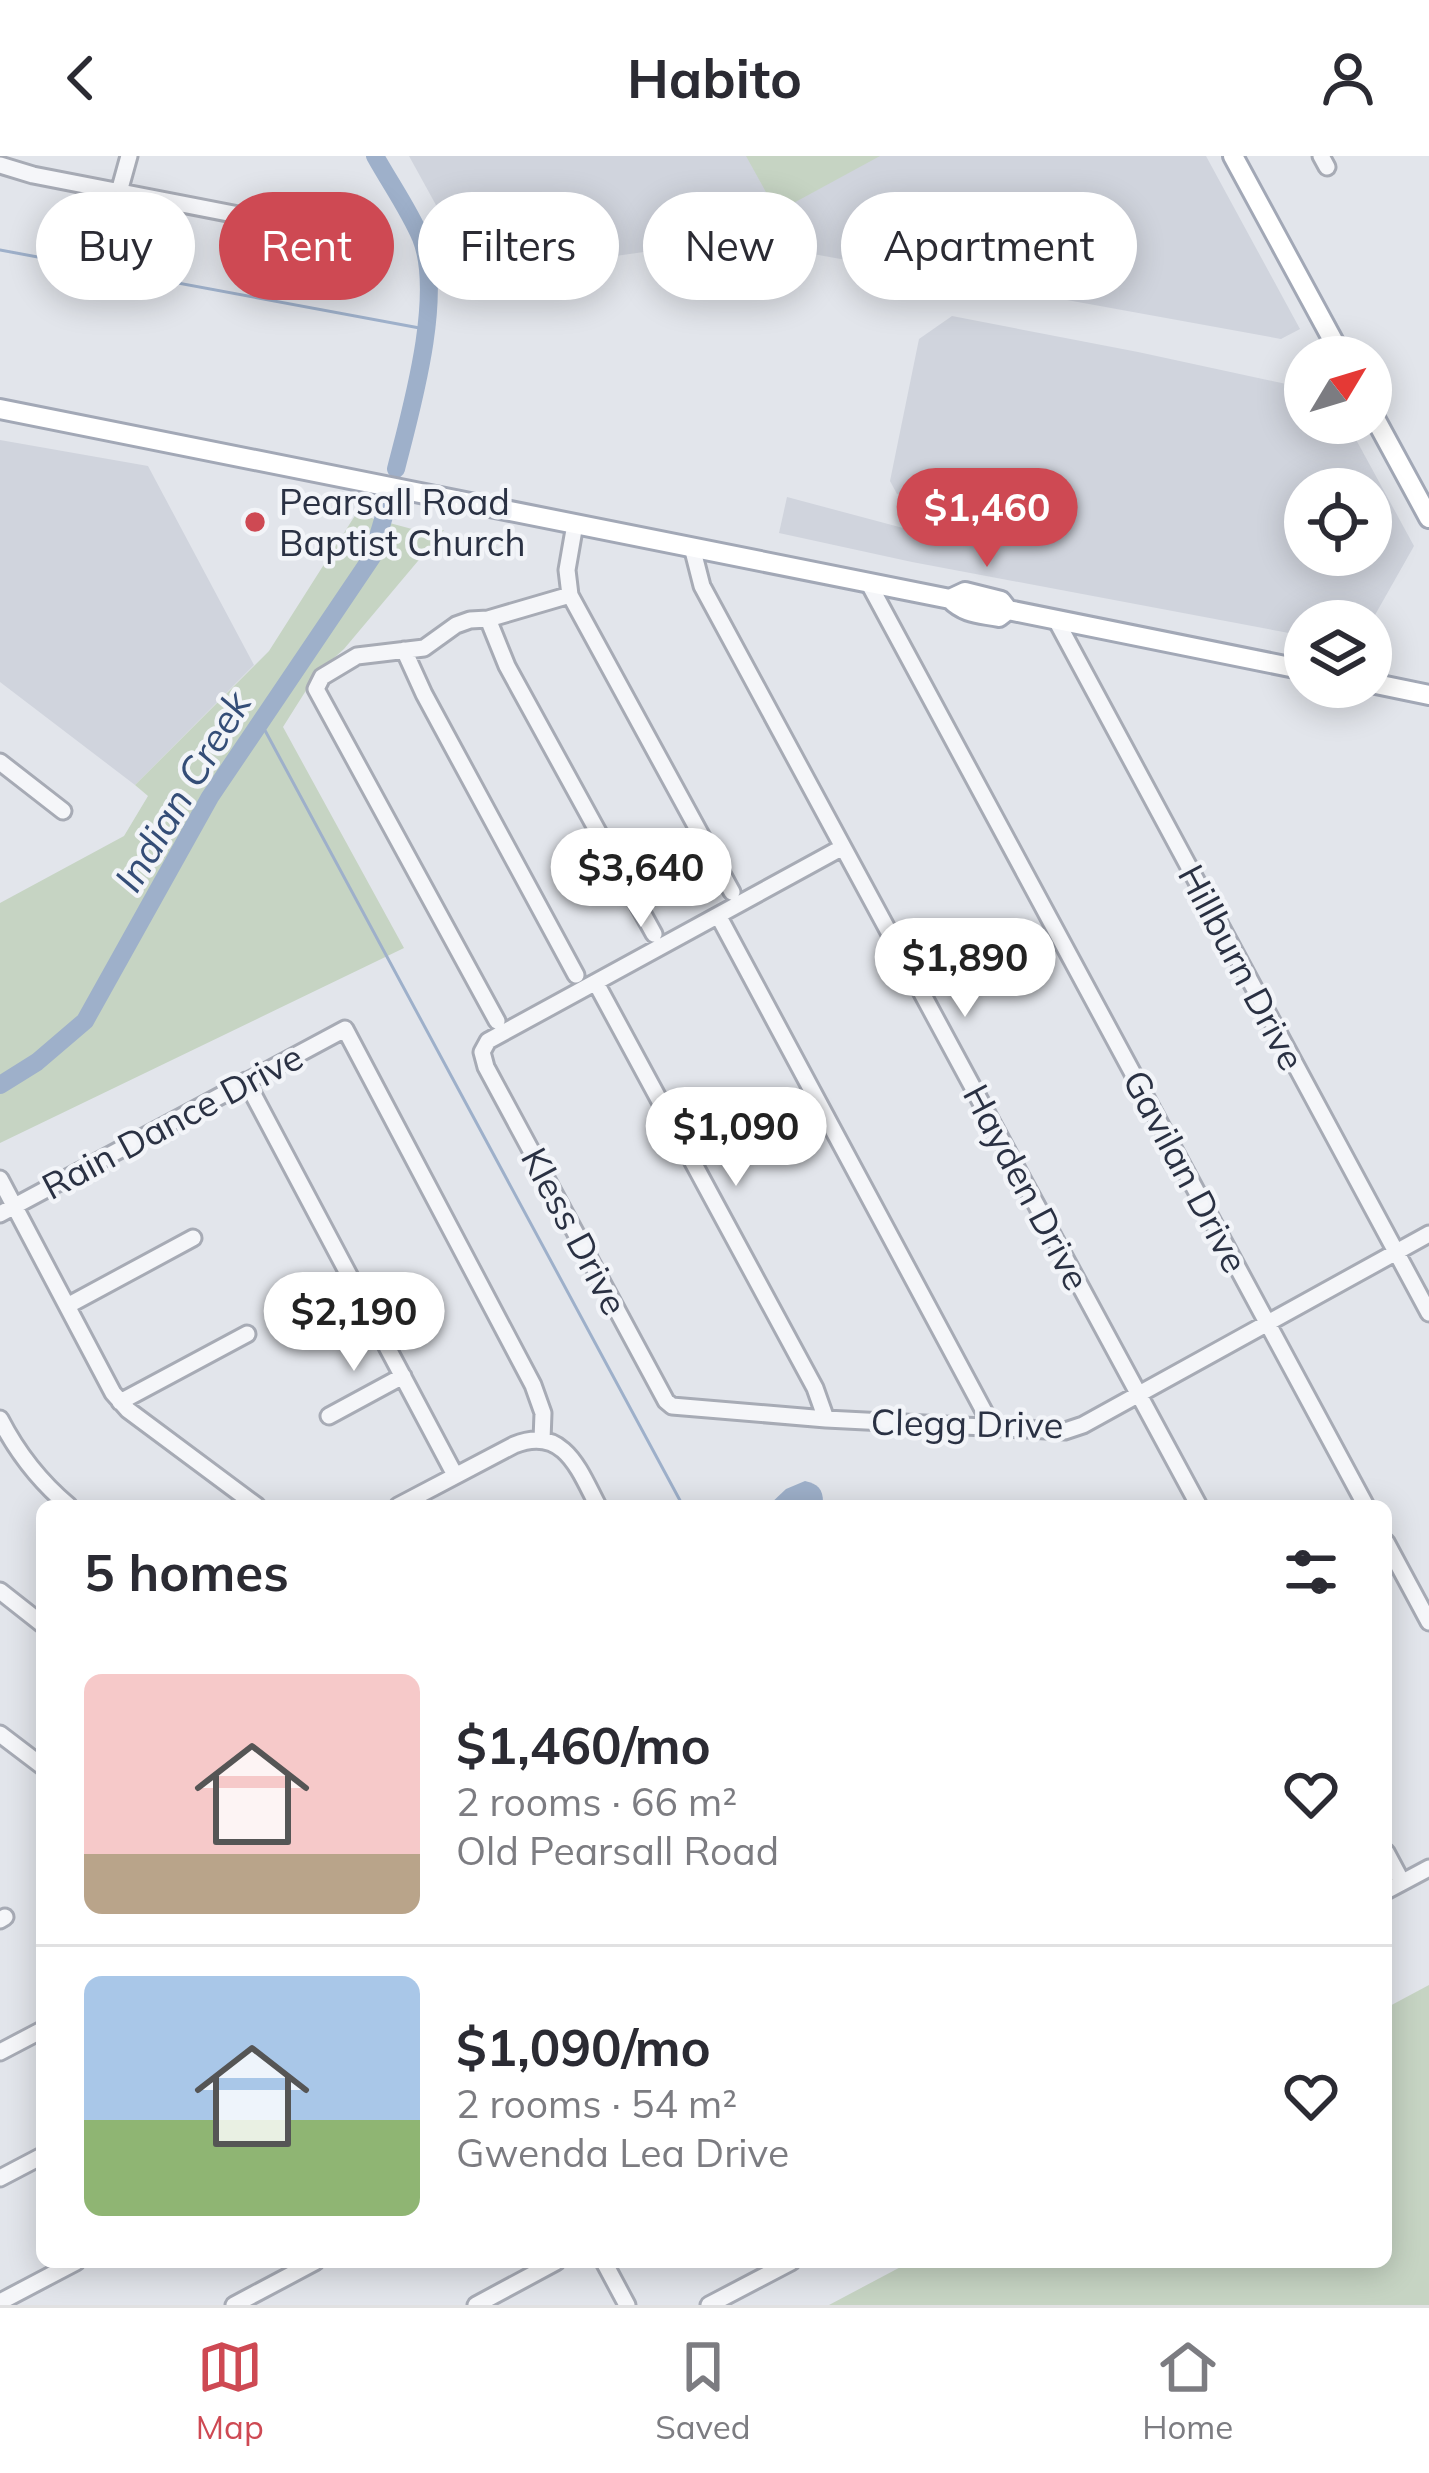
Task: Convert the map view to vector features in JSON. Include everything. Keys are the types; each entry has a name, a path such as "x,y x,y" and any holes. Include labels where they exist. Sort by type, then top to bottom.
{"main road":[{"path":"1233,156 1331,336"},
{"path":"0,409 950,599 961,610 999,617 1007,610 1284,666"},
{"path":"1389,444 1429,518"},
{"path":"1392,687 1429,695"}],"street":[{"path":"0,166 119,192 129,156"},
{"path":"575,524 567,570 570,595 732,892"},
{"name":"Hayden Drive","path":"692,547 702,586 1196,1500"},
{"name":"Gavilan Drive","path":"868,582 1363,1500"},
{"path":"497,1022 316,689 322,677 357,656 424,648 456,625 570,595"},
{"path":"488,619 507,666 654,934"},
{"name":"Hillburn Drive","path":"1056,620 1429,1313"},
{"path":"404,650 576,975"},
{"path":"0,762 63,811"},
{"path":"826,1419 814,1388 596,983 843,847"},
{"path":"719,917 993,1428"},
{"name":"Kless Drive","path":"596,983 488,1041 482,1052 672,1406"},
{"name":"Rain Dance Drive","path":"7,1210 345,1029 533,1385 542,1413 542,1440"},
{"path":"246,1081 455,1475"},
{"path":"0,1179 7,1210 120,1402 249,1500"},
{"name":"Clegg Drive","path":"672,1406 1065,1431 1429,1234"},
{"path":"67,1306 193,1238"},
{"path":"120,1402 247,1334"},
{"path":"328,1416 403,1376"},
{"path":"0,1419 22,1459 62,1500"},
{"path":"409,1500 523,1441 542,1440 560,1446 573,1460 595,1500"},
{"path":"1392,1553 1429,1622"},
{"path":"0,1591 36,1619"},
{"path":"0,1734 36,1761"},
{"path":"1392,1863 1402,1882"},
{"path":"1392,1888 1429,1868"},
{"path":"0,2052 36,2033"},
{"path":"0,2178 36,2159"},
{"path":"0,2302 65,2268"},
{"path":"234,2305 304,2268"},
{"path":"476,2305 545,2268"},
{"path":"607,2268 628,2305"},
{"path":"709,2305 780,2268"}],"shaded area":[{"path":"409,156 1206,156 1300,329 1281,339 1066,300 1137,300 1137,192 841,192 841,259 817,255 817,192 643,192 643,252 619,256 619,192 429,192"},
{"path":"952,316 1284,383 1284,444 1358,444 1372,468 1284,468 1284,576 1392,576 1392,506 1414,546 1383,600 1284,600 1284,632 779,533 787,497 963,544 969,517 897,494 890,481 919,339"},
{"path":"0,440 148,466 254,665 135,785 0,682"}],"green space":[{"path":"746,156 880,156 814,192 766,192"},
{"path":"356,514 412,529 444,530 344,649 317,673 283,727 404,948 0,1143 0,903 124,836 148,796 135,785 269,651"},
{"path":"1429,1985 1429,2305 829,2305 899,2268 1392,2268 1392,2005"}],"water":[{"path":"805,1481 821,1490 823,1500 774,1500"}],"waterway":[{"name":"Indian Creek","path":"375,156 421,238 429,290 423,353 396,469"},
{"path":"0,250 425,329"},
{"name":"Indian Creek","path":"0,1085 37,1062 85,1021 210,797 372,557 387,506"},
{"path":"261,723 680,1500"}],"place":[{"name":"Pearsall Road Baptist Church","path":"255,522"}]}
